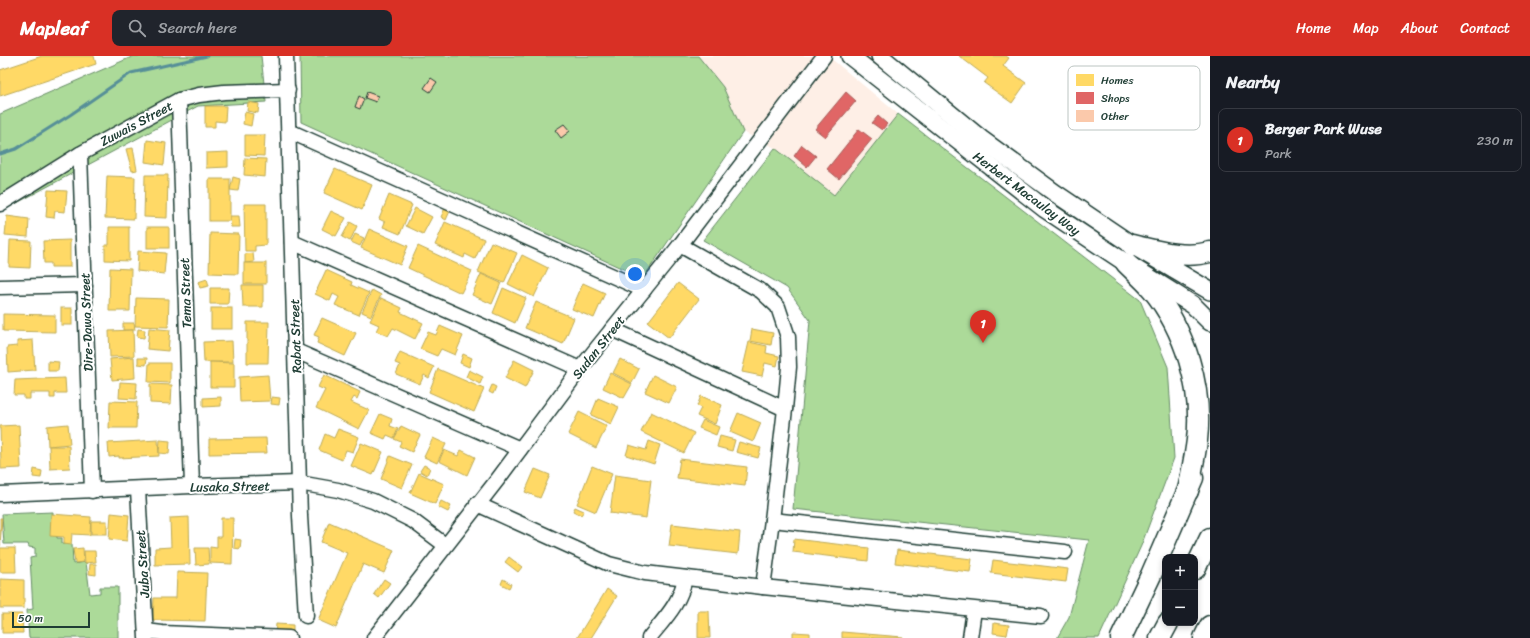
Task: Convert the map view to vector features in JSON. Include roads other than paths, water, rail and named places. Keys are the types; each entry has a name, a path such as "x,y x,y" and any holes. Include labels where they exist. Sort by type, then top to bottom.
{"highway":[{"path":"1132,245 1184,255 1210,252"},
{"path":"1126,263 1151,289 1164,306 1183,343 1190,363 1195,387 1197,439 1188,491"},
{"path":"1121,638 1188,491 1210,436"},
{"path":"1198,563 1210,538"},
{"path":"1160,638 1166,626"},
{"path":"1204,638 1210,626"}],"main road":[{"name":"Herbert Macaulay Way","path":"850,56 1045,210 1193,306 1210,322"},
{"name":"Herbert Macaulay Way","path":"880,56 981,139 1055,193 1132,245 1210,291"}],"street":[{"name":"Rabat Street","path":"286,56 300,516 306,616"},
{"name":"Sudan Street","path":"374,638 580,369 680,245 824,56"},
{"name":"Zuwais Street","path":"0,204 80,154 179,100 199,95 224,92 288,90"},
{"name":"Tema Street","path":"179,100 192,486"},
{"path":"289,131 644,290"},
{"name":"Dire-Dawa Street","path":"80,154 92,491"},
{"path":"292,242 580,369"},
{"path":"680,245 761,291 778,308 788,337 789,367 785,409 763,587"},
{"path":"0,287 85,285"},
{"path":"612,329 785,409"},
{"path":"296,351 520,449"},
{"name":"Lusaka Street","path":"0,494 299,483 338,490 373,501 413,521 445,545"},
{"name":"Juba Street","path":"138,489 146,634"},
{"path":"477,504 608,564 645,573 974,610 1041,616"},
{"path":"772,520 1066,552"},
{"path":"649,638 677,603 683,590 685,578"},
{"path":"970,638 974,610"},
{"path":"146,634 162,633 289,638"}],"waterway":[{"path":"0,154 16,149 70,115 131,73 207,56"}],"place":[{"name":"Berger Park Wuse","path":"983,343"}]}
